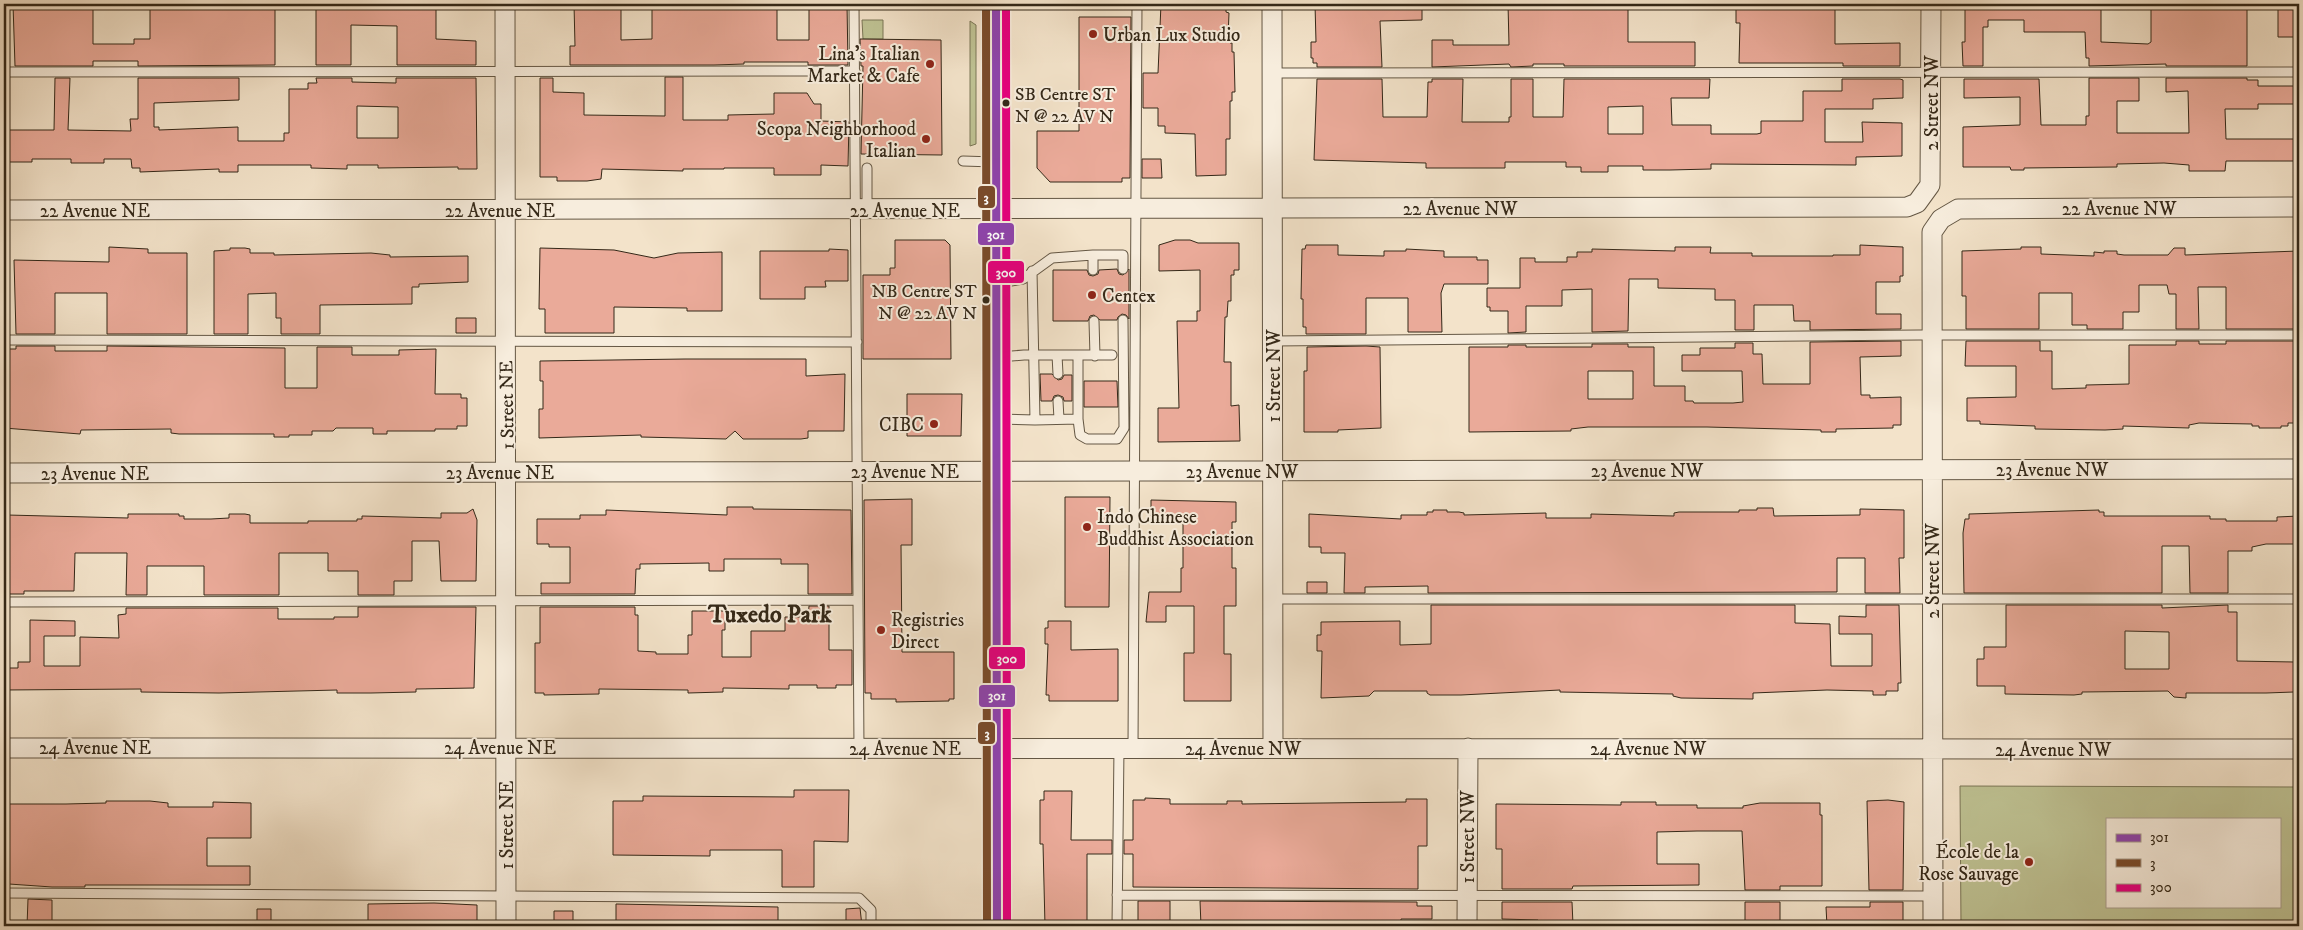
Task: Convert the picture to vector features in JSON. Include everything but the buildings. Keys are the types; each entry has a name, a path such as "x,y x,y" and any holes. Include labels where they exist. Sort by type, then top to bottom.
{"main road":[{"path":"996,4 997,283 995,471 997,926"}],"street":[{"name":"1 Street NE","path":"505,4 506,926"},
{"name":"1 Street NW","path":"1272,4 1273,748"},
{"name":"2 Street NW","path":"1922,199 1930,185 1931,4"},
{"name":"22 Avenue NW","path":"996,210 1907,207 1922,199"},
{"name":"22 Avenue NW","path":"1941,219 1958,209 2299,208"},
{"name":"22 Avenue NE","path":"4,210 996,210"},
{"name":"2 Street NW","path":"1933,926 1932,232 1941,219"},
{"name":"23 Avenue NW","path":"995,471 2299,469"},
{"name":"23 Avenue NE","path":"4,473 995,471"},
{"name":"24 Avenue NE","path":"4,748 997,748"},
{"name":"24 Avenue NW","path":"997,748 2299,749"},
{"name":"1 Street NW","path":"1468,748 1468,926"}],"lane":[{"path":"854,4 855,71 862,210"},
{"path":"1118,926 1117,895 1126,748 1135,471 1135,210 1138,4"},
{"path":"4,72 855,71"},
{"path":"1272,72 2299,72"},
{"path":"963,161 996,162"},
{"path":"860,749 857,600 857,342 862,210 867,168"},
{"path":"1093,255 1093,270"},
{"path":"997,283 1023,279 1032,270 1052,258 1123,255 1123,269"},
{"path":"1032,270 1035,420"},
{"path":"1094,320 1095,356"},
{"path":"1078,355 1078,419 1080,435 1087,439 1117,439 1124,428 1123,320"},
{"path":"1273,341 1932,335 2299,335"},
{"path":"4,340 857,342"},
{"path":"1057,355 1058,374"},
{"path":"996,357 1112,355"},
{"path":"1058,401 1058,419"},
{"path":"996,419 1078,419"},
{"path":"1273,599 2299,599"},
{"path":"4,602 857,600"},
{"path":"4,893 860,898 871,910 871,926"},
{"path":"1117,895 1932,896"}],"green space":[{"path":"862,20 883,20 883,39 863,39"},
{"path":"970,21 976,25 976,144 970,146"},
{"name":"École de la Rose Sauvage","path":"1960,786 2299,787 2299,926 1961,926"}],"transit line":[{"name":"3","path":"986,4 987,926"},
{"name":"301","path":"996,4 997,926"},
{"name":"300","path":"1006,4 1007,926"}],"place":[{"name":"Urban Lux Studio","path":"1093,34"},
{"name":"Lina's Italian Market & Cafe","path":"930,64"},
{"name":"SB Centre ST N @ 22 AV N","path":"1006,103"},
{"name":"Scopa Neighborhood Italian","path":"926,139"},
{"name":"Centex","path":"1092,295"},
{"name":"NB Centre ST N @ 22 AV N","path":"986,300"},
{"name":"CIBC","path":"934,424"},
{"name":"Indo Chinese Buddhist Association","path":"1087,527"},
{"name":"Registries Direct","path":"881,630"},
{"name":"École de la Rose Sauvage","path":"2029,862"}],"district":[{"name":"Tuxedo Park","path":"770,614"}]}
